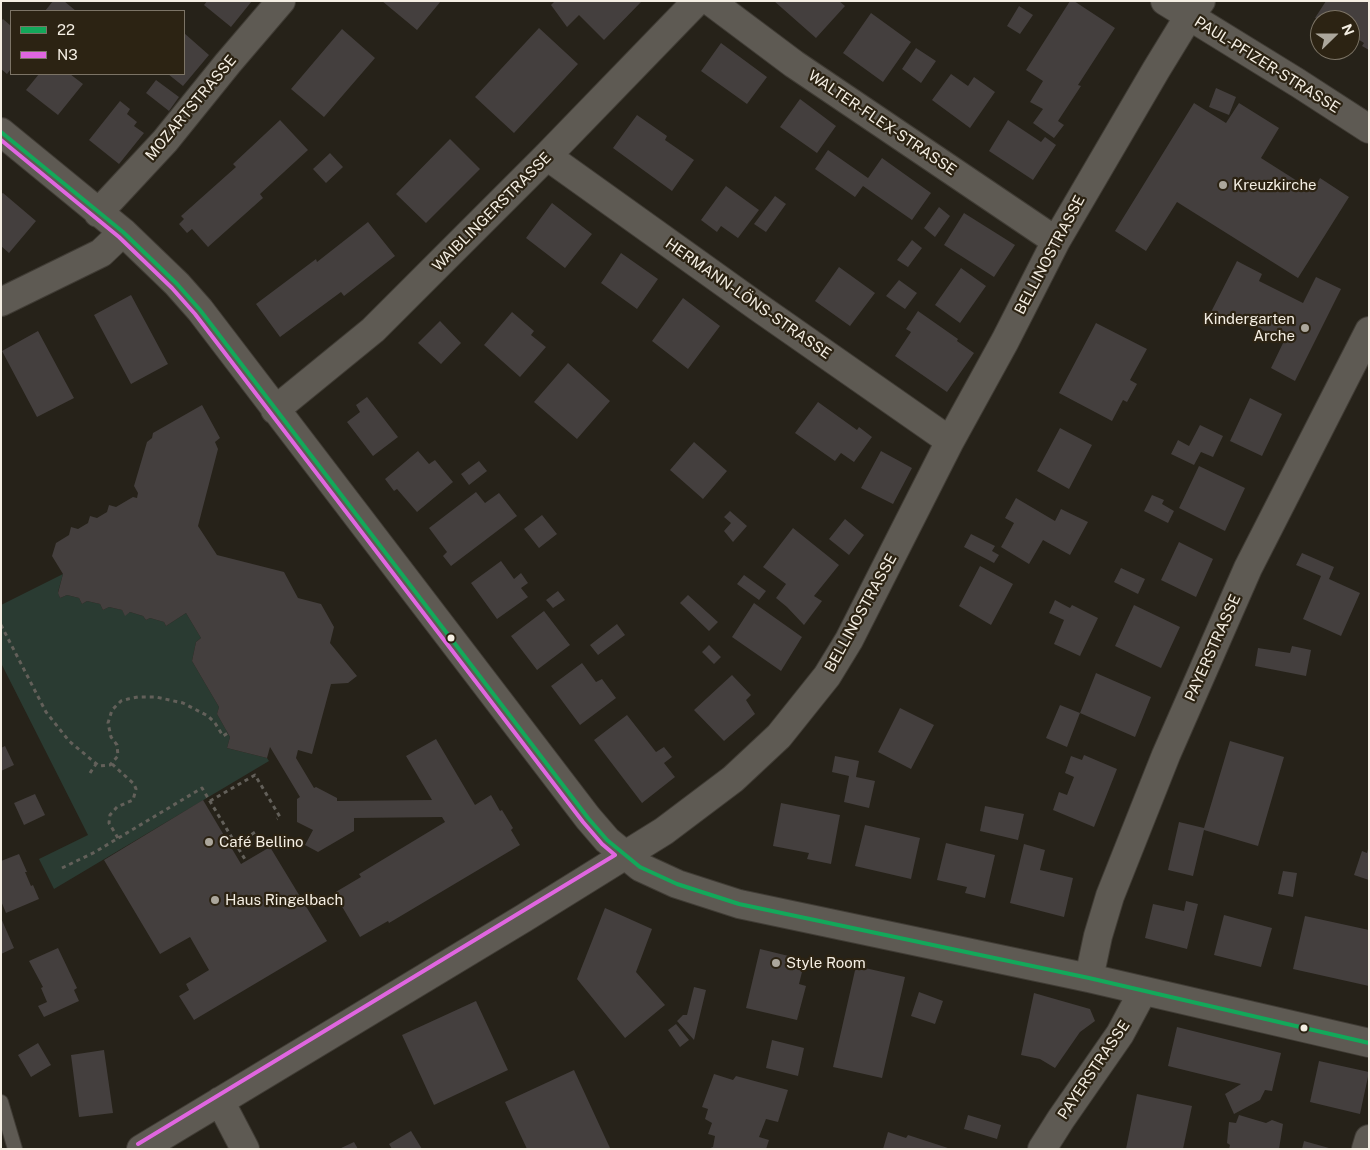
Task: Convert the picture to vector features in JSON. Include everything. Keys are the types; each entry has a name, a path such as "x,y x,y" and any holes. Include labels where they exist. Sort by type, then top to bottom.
{"street":[{"name":"MOZARTSTRASSE","path":"98,213 165,141 281,1"},
{"name":"WAIBLINGERSTRASSE","path":"275,410 374,330 547,156 697,1"},
{"name":"WALTER-FLEX-STRASSE","path":"710,1 794,64 1056,242"},
{"name":"PAUL-PFIZER-STRASSE","path":"1165,1 1195,9 1369,129"},
{"name":"BELLINOSTRASSE","path":"141,1149 664,831 733,779 780,736 827,676 849,640 950,441 1005,341 1056,242 1127,118 1195,9"},
{"path":"1,132 123,232 177,284 200,310 584,814 607,840 625,856 653,874 703,894 739,904 1089,978 1369,1043"},
{"name":"HERMANN-LÖNS-STRASSE","path":"547,156 950,441"},
{"path":"1,302 101,253 123,232"},
{"name":"PAYERSTRASSE","path":"1089,978 1098,936 1110,896 1170,746 1248,568 1369,332"},
{"name":"PAYERSTRASSE","path":"1042,1149 1061,1118 1120,1034 1143,991"},
{"path":"220,1101 245,1149"},
{"path":"1366,1149 1369,1139"}],"lane":[{"path":"1,1102 15,1149"}],"path":[{"path":"1,625 46,712 69,741 96,764 103,766 112,764 116,760 118,753 117,745 108,730 109,717 116,705 128,699 156,697 184,703 208,716 215,723 222,736 228,733"},
{"path":"90,773 96,764"},
{"path":"112,764 134,784 136,789 133,800 116,807 110,815 109,822 118,838"},
{"path":"210,801 255,775 280,817 277,819"},
{"path":"62,868 94,852 202,788 246,861"},
{"path":"231,847 257,831"}],"green space":[{"path":"63,574 58,592 60,598 67,595 79,598 82,604 87,601 100,604 103,610 109,607 122,610 125,615 130,612 143,616 146,620 150,618 164,622 166,626 186,613 201,638 196,642 192,661 219,707 217,714 230,737 227,748 267,758 269,761 54,889 39,859 88,835 1,663 1,605"}],"building":[{"path":"53,1 64,1 75,10 46,10"},
{"path":"207,1 252,1 231,27 204,5"},
{"path":"382,1 441,1 417,30"},
{"path":"555,1 642,1 604,40 579,15 567,27 551,5"},
{"path":"774,1 839,1 845,6 816,38"},
{"path":"1070,1 1074,1 1115,28 1078,85 1081,86 1058,121 1064,125 1054,138 1033,123 1043,109 1030,102 1043,81 1026,70"},
{"path":"1326,1 1369,1 1369,50 1362,46 1364,43 1360,40 1360,10 1320,10"},
{"path":"1019,6 1033,15 1020,34 1007,26"},
{"path":"871,13 911,42 883,82 843,53"},
{"path":"3,19 10,25 10,70 7,74 1,69 1,21"},
{"path":"539,28 578,64 514,133 475,97"},
{"path":"342,29 375,58 324,117 291,89"},
{"path":"185,34 209,55 183,86 169,75 185,75"},
{"path":"721,43 767,77 747,104 701,71"},
{"path":"916,48 936,61 921,83 902,69"},
{"path":"951,74 968,86 974,77 995,92 970,128 932,100"},
{"path":"38,75 71,75 83,84 58,115 26,90"},
{"path":"156,80 179,97 169,111 146,93"},
{"path":"1216,88 1236,97 1229,115 1209,107"},
{"path":"800,99 836,126 817,153 780,127"},
{"path":"120,101 130,109 127,114 137,122 134,126 144,133 119,164 89,140"},
{"name":"Kreuzkirche","path":"1194,103 1226,123 1239,103 1279,128 1261,158 1313,191 1320,178 1349,197 1298,278 1177,202 1146,251 1115,231"},
{"path":"637,115 667,136 665,140 694,160 672,191 613,148"},
{"path":"280,120 308,150 260,194 263,198 208,247 192,229 187,233 179,224 184,219 181,216 236,167 233,164"},
{"path":"1008,120 1041,142 1045,137 1056,145 1033,180 989,151"},
{"path":"450,139 480,169 426,223 396,194"},
{"path":"828,150 868,178 882,158 931,193 912,220 863,186 855,197 815,169"},
{"path":"330,153 343,167 326,183 313,169"},
{"path":"726,186 759,210 738,238 721,226 717,232 701,220"},
{"path":"3,193 36,221 9,253 1,246 1,194"},
{"path":"775,196 786,204 766,232 754,224"},
{"path":"552,203 592,234 565,268 526,238"},
{"path":"939,207 950,216 935,237 924,228"},
{"path":"964,213 1015,245 994,277 944,245"},
{"path":"368,222 395,256 344,296 341,292 280,337 256,304 316,259 317,262"},
{"path":"912,240 922,248 908,267 897,260"},
{"path":"621,253 658,279 637,309 601,283"},
{"name":"Kindergarten Arche","path":"1237,261 1262,274 1259,281 1303,303 1316,277 1341,289 1295,381 1271,368 1284,341 1240,318 1236,324 1211,312"},
{"path":"839,267 875,293 850,326 815,301"},
{"path":"961,268 986,286 960,323 935,305"},
{"path":"899,280 917,293 905,309 886,296"},
{"path":"131,295 168,364 131,384 94,315"},
{"path":"683,298 720,326 688,369 652,341"},
{"path":"918,311 958,339 957,341 974,353 947,392 895,356 911,332 906,329"},
{"path":"512,312 534,331 531,335 546,347 520,377 484,345"},
{"path":"440,321 461,343 441,364 418,343"},
{"path":"1096,323 1147,349 1130,380 1137,384 1127,402 1123,400 1112,421 1059,393"},
{"path":"38,331 74,398 37,417 2,351"},
{"path":"568,363 610,401 577,439 534,402"},
{"path":"367,397 398,437 373,456 347,422 360,412 356,405"},
{"path":"1250,398 1282,414 1262,456 1230,441"},
{"path":"818,402 857,430 859,427 872,437 854,462 841,453 835,461 795,433"},
{"path":"202,405 220,438 215,442 218,449 198,526 217,555 284,572 298,598 321,604 334,627 330,643 357,676 348,683 331,684 312,754 298,750 296,758 314,788 316,787 337,798 337,801 432,800 406,756 436,739 475,805 491,795 513,828 511,830 520,845 389,923 388,921 360,937 334,893 361,877 359,874 445,822 442,817 354,818 354,831 318,852 305,845 313,830 297,822 297,799 300,797 270,747 267,758 227,748 230,737 217,714 219,707 192,661 196,642 201,638 186,613 166,626 164,622 150,618 146,620 143,616 130,612 125,616 122,610 109,607 103,610 100,604 87,601 82,604 79,598 67,595 60,598 58,593 63,574 52,556 56,543 69,535 71,527 78,529 88,523 90,516 97,518 107,512 109,505 116,507 133,497 137,498 138,493 134,486 147,442 152,438 153,433"},
{"path":"1200,425 1223,436 1213,457 1201,452 1194,465 1171,454 1178,440 1189,446"},
{"path":"1060,428 1092,445 1069,489 1037,471"},
{"path":"694,442 727,471 703,499 670,470"},
{"path":"418,451 429,464 435,460 453,482 417,512 397,489 394,491 385,479"},
{"path":"881,451 912,468 893,504 861,488"},
{"path":"479,461 487,471 469,485 461,474"},
{"path":"1199,466 1245,488 1225,531 1179,508"},
{"path":"476,492 485,503 499,493 517,516 451,566 443,556 447,552 429,528"},
{"path":"1152,495 1164,500 1162,504 1174,511 1168,523 1144,511"},
{"path":"1016,498 1055,521 1061,509 1088,522 1070,555 1043,540 1029,564 1001,547 1014,523 1005,518"},
{"path":"730,511 747,526 733,542 724,531 731,523 724,517"},
{"path":"542,515 557,534 539,548 524,529"},
{"path":"845,519 864,535 849,555 829,539"},
{"path":"793,528 839,565 814,596 822,601 804,625 776,598 786,584 763,567"},
{"path":"971,534 995,546 992,551 999,555 994,563 964,547"},
{"path":"1179,542 1213,559 1196,597 1161,580"},
{"path":"1302,553 1334,567 1329,579 1360,593 1341,636 1303,619 1321,576 1296,565"},
{"path":"501,561 514,579 521,573 528,583 521,588 528,597 497,619 471,583"},
{"path":"980,566 1013,584 991,625 959,606"},
{"path":"1121,568 1145,579 1138,594 1114,582"},
{"path":"744,575 766,591 759,600 737,584"},
{"path":"558,591 565,600 553,608 546,600"},
{"path":"688,595 718,622 709,631 680,603"},
{"path":"1055,600 1070,608 1072,605 1098,618 1080,656 1054,644 1064,620 1049,613"},
{"path":"754,603 802,637 781,671 732,637"},
{"path":"1134,605 1180,627 1161,668 1115,646"},
{"path":"544,611 570,645 537,670 511,636"},
{"path":"617,624 625,635 598,655 590,645"},
{"path":"709,645 721,657 714,664 702,652"},
{"path":"1292,646 1311,650 1306,676 1255,666 1258,648 1290,653"},
{"path":"582,663 596,682 602,679 616,698 580,725 551,686"},
{"path":"1096,673 1151,697 1135,737 1080,713"},
{"path":"732,675 751,695 746,700 755,714 724,741 694,710"},
{"path":"1060,705 1080,713 1067,747 1046,738"},
{"path":"900,708 934,725 911,769 878,752"},
{"path":"627,715 656,752 664,747 672,757 664,763 675,777 642,803 594,740"},
{"path":"1230,741 1284,757 1258,846 1204,830 1193,876 1168,870 1179,822 1204,828"},
{"path":"5,746 14,765 1,771 1,748"},
{"path":"1084,755 1117,769 1094,827 1053,810 1059,792 1067,795 1074,777 1065,773 1071,756 1082,760"},
{"path":"835,756 859,761 856,777 875,781 869,808 844,802 849,776 832,772"},
{"path":"35,794 45,815 24,825 14,803"},
{"name":"Haus Ringelbach","path":"203,800 241,864 270,847 327,941 194,1020 179,996 189,990 186,984 209,970 190,937 160,954 104,860"},
{"path":"781,803 840,815 831,864 807,859 809,853 773,846"},
{"path":"985,806 1024,814 1018,840 980,831"},
{"path":"865,825 920,838 911,879 855,866"},
{"path":"946,843 995,855 985,898 965,893 967,887 937,880"},
{"path":"1024,844 1045,850 1040,870 1073,878 1064,917 1010,903"},
{"path":"1368,849 1369,880 1354,875 1362,851 1367,853"},
{"path":"19,854 31,886 33,885 39,899 6,913 1,901 1,861"},
{"path":"1283,871 1297,873 1293,897 1278,894"},
{"path":"1186,901 1198,904 1187,949 1145,938 1153,904 1184,911"},
{"path":"605,908 652,929 636,972 665,1005 625,1038 577,979"},
{"path":"1224,915 1272,928 1261,967 1214,955"},
{"path":"1305,916 1369,930 1369,986 1293,969"},
{"path":"1,918 14,948 1,954"},
{"path":"58,948 77,988 74,990 79,1001 44,1017 38,1006 47,1002 41,988 43,987 29,961"},
{"path":"760,949 805,960 799,984 806,986 797,1020 746,1008"},
{"path":"856,966 905,977 882,1078 833,1067"},
{"path":"694,987 706,990 694,1040 677,1021 683,1015 687,1015"},
{"path":"919,992 943,1001 935,1024 911,1016"},
{"path":"1034,993 1090,1009 1095,1021 1080,1032 1055,1068 1040,1059 1021,1055"},
{"path":"476,1001 508,1070 434,1105 402,1035"},
{"path":"676,1024 689,1040 680,1047 668,1030"},
{"path":"1177,1027 1281,1053 1272,1091 1265,1090 1260,1100 1234,1114 1225,1094 1241,1084 1168,1066"},
{"path":"772,1040 804,1048 798,1076 766,1068"},
{"path":"38,1043 51,1065 31,1077 18,1055"},
{"path":"104,1050 113,1113 79,1117 71,1055"},
{"path":"1319,1061 1369,1072 1360,1114 1310,1102"},
{"path":"574,1070 610,1148 527,1149 505,1102"},
{"path":"714,1074 733,1080 736,1076 788,1090 778,1122 766,1119 759,1137 769,1140 766,1149 708,1149 713,1147 715,1136 708,1134 712,1123 705,1119 708,1109 702,1107"},
{"path":"1137,1094 1192,1106 1183,1149 1126,1149"},
{"path":"968,1115 1001,1125 997,1139 964,1129"},
{"path":"1239,1115 1266,1123 1272,1120 1283,1124 1279,1149 1229,1149 1230,1145 1227,1143 1229,1122 1236,1123"},
{"path":"411,1131 422,1149 392,1149 389,1144"},
{"path":"888,1132 906,1138 908,1135 951,1149 883,1149"},
{"path":"1304,1141 1329,1148 1329,1149 1302,1149"},
{"path":"354,1142 358,1149 339,1149"}],"transit line":[{"name":"22","path":"1,132 123,232 177,284 200,310 588,818 607,840 640,867 677,884 739,904 1089,978 1369,1043"},
{"name":"N3","path":"1,140 119,237 172,288 195,314 583,822 602,844 615,855 138,1144"}],"place":[{"name":"Kreuzkirche","path":"1223,185"},
{"name":"Kindergarten Arche","path":"1305,328"},
{"name":"Café Bellino","path":"209,842"},
{"name":"Haus Ringelbach","path":"215,900"},
{"name":"Style Room","path":"776,963"}]}
